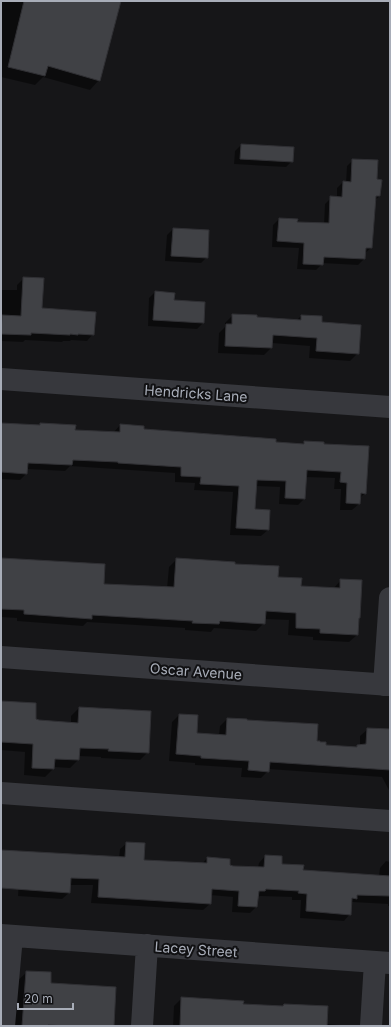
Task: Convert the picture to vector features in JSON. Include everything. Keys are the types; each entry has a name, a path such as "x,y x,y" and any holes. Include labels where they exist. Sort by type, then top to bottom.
{"street":[{"name":"Hendricks Lane","path":"1,379 390,407"},
{"path":"387,685 390,598"},
{"name":"Oscar Avenue","path":"1,657 387,685"},
{"path":"1,793 390,821"},
{"path":"4,1026 7,935"},
{"name":"Lacey Street","path":"7,935 382,962"},
{"path":"142,1026 147,945"},
{"path":"371,1026 382,962"}],"building":[{"path":"24,1 121,1 100,81 48,66 45,76 8,67"},
{"path":"241,144 294,147 293,162 240,159"},
{"path":"352,159 378,160 377,179 382,180 380,196 376,196 372,248 366,248 365,259 324,257 323,265 303,264 304,243 277,241 279,218 298,219 297,222 329,223 330,196 342,197 343,181 351,182"},
{"path":"173,228 209,230 208,258 171,256"},
{"path":"23,277 44,278 42,308 96,312 94,335 31,333 31,335 1,334 2,315 21,316"},
{"path":"155,291 175,293 174,300 205,302 204,323 153,320"},
{"path":"232,314 301,320 301,315 322,316 322,322 361,325 359,354 316,351 317,338 273,335 272,348 225,346 226,324 232,324"},
{"path":"1,423 76,425 75,430 120,432 120,424 144,426 144,429 276,439 276,442 304,444 304,441 324,442 324,444 369,446 366,494 361,493 360,504 346,503 347,483 340,482 341,472 307,470 305,499 285,498 286,481 257,480 255,509 270,510 269,530 236,528 239,486 200,484 201,477 181,476 181,467 73,460 72,465 28,463 27,474 1,472"},
{"path":"1,558 105,564 104,584 174,587 176,558 235,562 235,564 279,566 278,577 302,578 301,586 340,588 340,579 362,580 358,635 320,633 320,629 296,628 296,613 266,611 265,624 220,621 219,624 192,623 193,621 92,615 92,619 24,614 24,610 1,609"},
{"path":"1,701 36,703 36,719 39,720 78,723 79,707 151,711 149,753 80,748 79,760 55,759 54,769 32,768 33,744 1,742"},
{"path":"179,714 198,715 197,733 226,735 227,718 318,724 317,741 326,742 326,745 357,747 357,745 366,744 367,728 390,729 390,770 270,762 269,772 248,770 249,761 201,758 201,756 176,754"},
{"path":"126,842 145,843 144,860 207,863 207,857 230,859 230,865 233,866 264,867 265,855 282,856 282,864 304,865 303,870 390,876 390,896 357,895 357,899 352,898 351,915 306,911 307,894 298,893 299,891 266,889 265,891 259,891 257,907 238,906 239,891 212,889 211,904 98,897 99,879 71,878 70,893 1,888 1,850 125,857"},
{"path":"26,971 51,972 51,983 116,987 114,1026 22,1026"},
{"path":"181,997 244,1001 243,1004 328,1006 327,1026 180,1026"}]}
